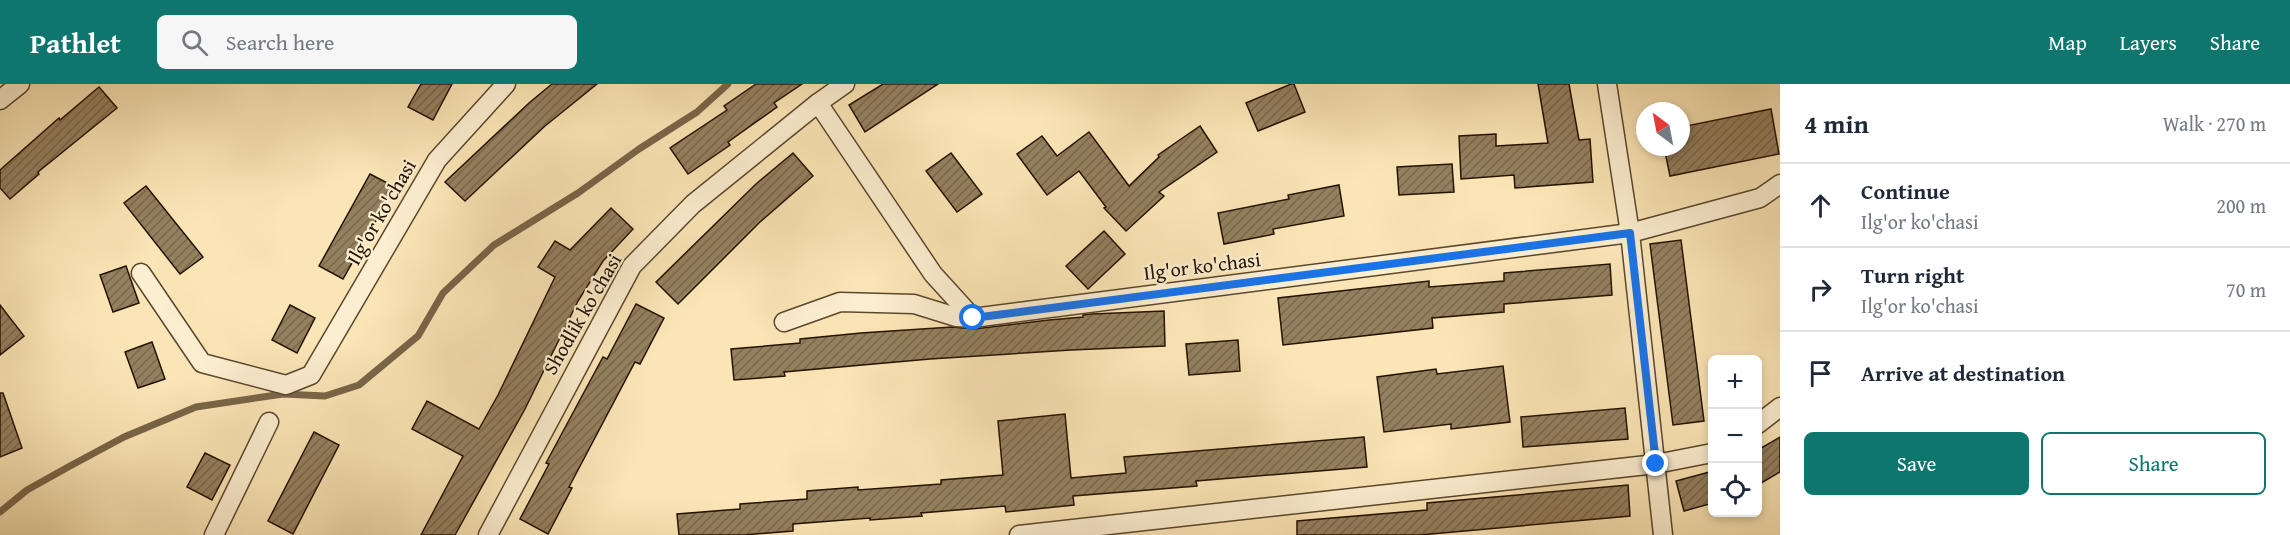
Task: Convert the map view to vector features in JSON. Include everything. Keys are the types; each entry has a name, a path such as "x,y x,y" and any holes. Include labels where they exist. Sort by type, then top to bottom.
{"street":[{"path":"0,100 20,84"},
{"name":"Ilg'or ko'chasi","path":"141,273 202,363 286,385 311,375 438,160 506,84"},
{"name":"Shodlik ko'chasi","path":"488,535 632,266 693,204 818,103 845,84"},
{"path":"1607,84 1630,233 1663,535"},
{"path":"818,103 933,274 973,318"},
{"name":"Ilg'or ko'chasi","path":"784,322 840,302 914,304 956,317 973,318 1630,233 1760,198 1780,184"},
{"path":"1762,421 1780,407"},
{"path":"214,535 269,422"},
{"path":"1019,535 1656,464 1708,454"}],"building":[{"path":"421,84 452,84 433,120 408,107"},
{"path":"552,84 597,84 545,126 465,201 445,182"},
{"path":"756,84 802,84 774,103 777,107 728,142 730,145 688,174 670,148 727,110 724,106"},
{"path":"883,84 938,84 865,132 849,105"},
{"path":"1294,84 1305,112 1258,131 1246,103"},
{"path":"1538,84 1569,84 1579,140 1590,139 1593,182 1515,188 1514,175 1461,179 1459,136 1496,134 1496,146 1548,143"},
{"path":"99,87 117,108 38,172 39,174 10,199 0,188 0,170 59,118 60,120"},
{"path":"1771,109 1779,154 1670,176 1666,156 1690,156 1690,125"},
{"path":"1200,126 1217,152 1159,192 1164,196 1126,231 1104,208 1106,207 1079,171 1047,195 1017,154 1042,136 1057,156 1089,132 1129,186 1159,157 1158,155"},
{"path":"793,153 813,176 760,222 678,304 656,282 756,184"},
{"path":"951,153 982,194 957,212 926,171"},
{"path":"1452,164 1454,192 1399,195 1397,167"},
{"path":"370,174 395,187 343,279 319,266"},
{"path":"1339,185 1344,216 1273,229 1274,234 1224,244 1218,213 1289,199 1288,195"},
{"path":"146,186 203,257 180,274 124,203"},
{"path":"611,208 633,229 603,261 578,301 525,409 455,535 421,535 463,456 412,429 427,401 479,429 555,277 538,267 555,241 570,250"},
{"path":"1104,231 1125,254 1088,289 1066,266"},
{"path":"1681,240 1704,421 1673,425 1650,244"},
{"path":"1610,264 1612,295 1504,304 1504,312 1432,318 1433,328 1283,345 1278,298 1429,281 1429,287 1504,281 1504,273"},
{"path":"126,266 139,303 113,312 100,275"},
{"path":"636,304 664,318 640,364 635,362 569,487 572,488 548,534 520,519 549,464 546,463 603,357 607,359"},
{"path":"0,305 24,336 0,355"},
{"path":"290,305 315,318 297,353 272,340"},
{"path":"1164,311 1165,346 930,359 784,372 785,376 734,380 731,349 800,343 800,339 861,333 952,327 974,329 1083,317 1083,315 1092,314"},
{"path":"1238,340 1240,371 1189,375 1186,344"},
{"path":"152,342 165,379 138,388 125,352"},
{"path":"1503,366 1510,422 1451,429 1451,424 1384,432 1377,377 1436,369 1437,374"},
{"path":"0,393 3,393 22,448 0,457"},
{"path":"1625,408 1628,439 1523,447 1521,417"},
{"path":"1065,414 1071,478 1126,473 1124,457 1364,437 1367,467 1196,481 1197,486 1073,496 1074,505 1006,512 1005,506 921,513 922,516 793,524 793,531 743,535 679,535 677,514 740,509 740,504 807,499 807,491 941,484 941,480 1003,475 998,421"},
{"path":"314,432 339,445 293,534 268,521"},
{"path":"1780,437 1780,472 1762,483 1762,463 1762,448"},
{"path":"205,453 230,465 212,500 187,487"},
{"path":"1708,472 1708,504 1684,511 1676,481"},
{"path":"1628,485 1630,516 1420,535 1297,535 1297,521 1427,510 1427,503"}],"waterway":[{"path":"0,512 27,490 124,437 196,407 283,394 325,396 359,385 418,336 443,293 494,245 578,193 639,149 697,112 728,84"}],"route":[{"path":"973,318 1630,233 1656,464"}]}
